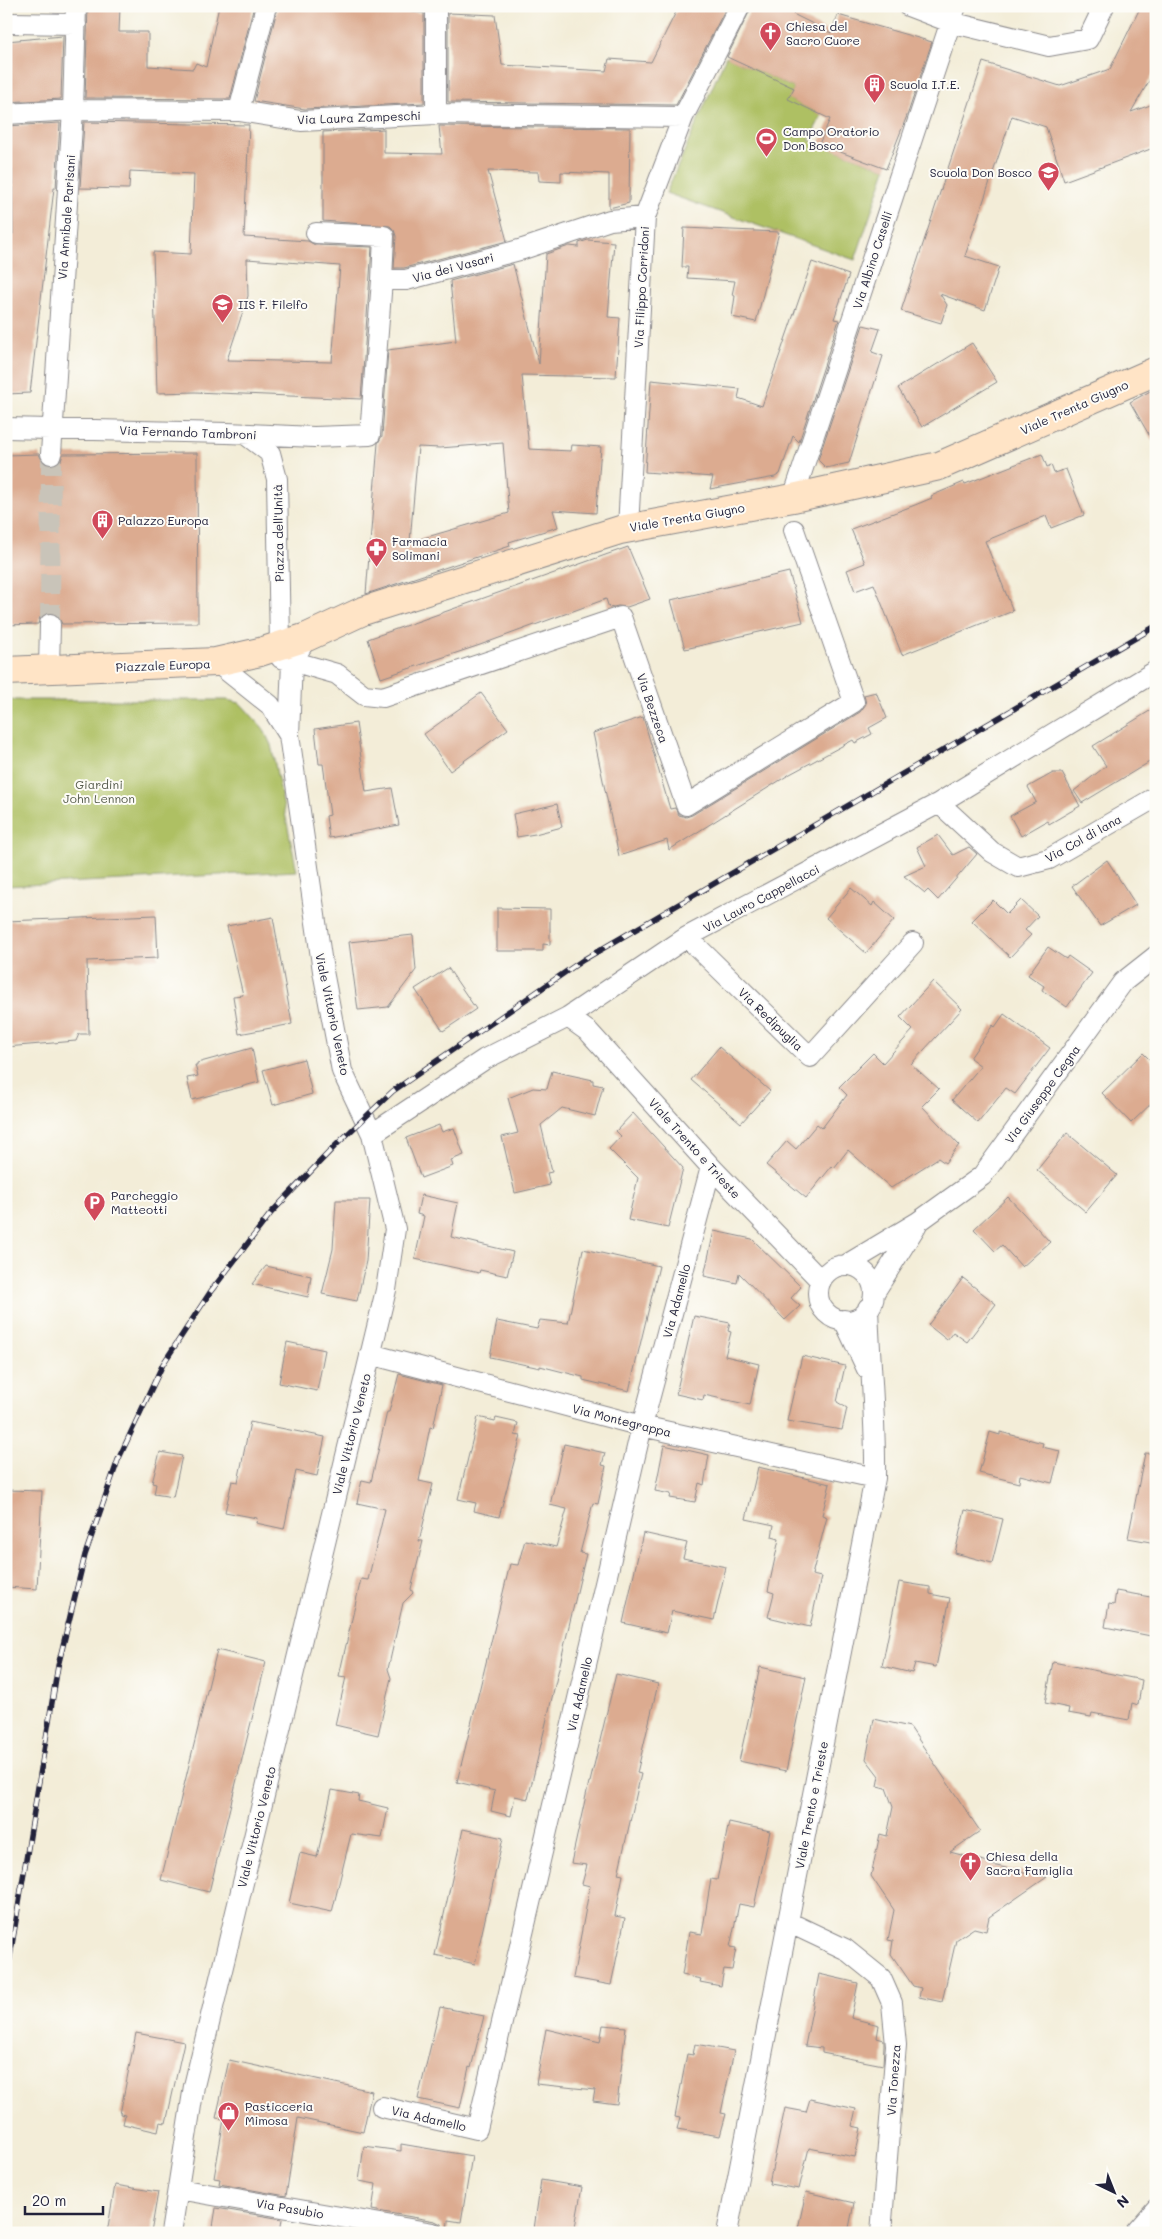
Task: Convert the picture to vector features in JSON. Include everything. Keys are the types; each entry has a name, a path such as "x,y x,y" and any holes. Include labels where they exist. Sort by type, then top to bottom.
{"street":[{"path":"239,112 266,6"},
{"path":"436,6 436,114"},
{"name":"Via Filippo Corridoni","path":"628,528 645,217 683,117 740,6"},
{"path":"908,6 953,14 1049,46 1088,39 1104,6"},
{"name":"Via Albino Caselli","path":"793,498 953,14"},
{"path":"9,23 76,15"},
{"name":"Via Annibale Parisani","path":"51,454 73,110 76,15"},
{"name":"Via Laura Zampeschi","path":"6,114 73,110 239,112 301,121 436,114 683,117"},
{"name":"Via dei Vasari","path":"382,280 406,280 523,249 610,220 645,217"},
{"path":"316,233 384,236 382,280"},
{"name":"Via Fernando Tambroni","path":"6,428 314,437 370,435 382,280"},
{"name":"Viale Trenta Giugno","path":"216,662 277,653 306,637 363,611 628,528 793,498 940,466 1156,371"},
{"name":"Piazza dell'Unità","path":"244,434 270,453 277,478 277,653"},
{"name":"Via Bezzeca","path":"277,653 336,674 364,695 382,696 622,617 686,805 854,702 794,530"},
{"path":"49,670 50,624"},
{"name":"Viale Vittorio Veneto","path":"171,2233 194,2086 386,1290 396,1229 372,1134 342,1071 322,971 277,653"},
{"name":"Piazzale Europa","path":"6,671 216,662 270,705 289,735"},
{"name":"Via Lauro Cappellacci","path":"372,1134 485,1059 568,1017 687,937 939,803 1156,671"},
{"name":"Via Col di lana","path":"939,803 992,852 1018,867 1049,859 1156,797"},
{"name":"Via Redipuglia","path":"687,937 810,1057 912,943"},
{"name":"Via Giuseppe Cegna","path":"846,1265 918,1222 982,1176 1122,982 1156,956"},
{"name":"Viale Trento e Trieste","path":"568,1017 589,1032 711,1167 821,1280"},
{"name":"Via Adamello","path":"382,2107 477,2129 642,1426 711,1167"},
{"name":"Via Giuseppe Cegna","path":"871,1300 918,1222"},
{"path":"846,1265 862,1270 868,1276 871,1300 862,1315 844,1320 828,1314 818,1298 821,1280 831,1269 846,1265"},
{"name":"Viale Trento e Trieste","path":"727,2233 875,1478 876,1428 870,1375 871,1300"},
{"name":"Viale Trento e Trieste","path":"844,1320 870,1375"},
{"name":"Via Montegrappa","path":"370,1354 642,1426 875,1478"},
{"name":"Via Tonezza","path":"788,1922 844,1949 881,1978 892,2003 896,2045 881,2233"},
{"name":"Via Pasubio","path":"178,2189 433,2233"},
{"path":"1134,2233 1156,2209"}],"green space":[{"name":"Campo Oratorio Don Bosco","path":"726,56 794,88 789,99 822,115 809,140 886,169 855,260 666,193"},
{"name":"Giardini John Lennon","path":"6,700 227,700 240,703 263,728 271,745 297,871 6,886"}],"building":[{"path":"88,6 120,6 119,32 148,32 148,66 193,69 196,63 206,67 219,6 254,6 230,99 85,98"},
{"path":"278,6 411,6 412,12 424,13 424,103 305,109 254,101"},
{"path":"679,6 727,6 676,105 448,102 448,13 495,15 502,65 606,71 609,59 651,62"},
{"path":"752,6 796,6 793,14 831,33 838,15 932,42 908,113 886,169 819,144 830,119 788,99 794,88 727,57"},
{"path":"1141,6 1156,6 1156,69 1131,112 1156,103 1156,147 1064,181 1046,127 1012,116 965,256 999,267 985,310 940,294 947,305 941,323 901,311 983,62 1060,86 1110,69"},
{"path":"63,36 61,99 6,102 6,41"},
{"path":"84,122 249,125 244,237 308,241 315,245 372,247 361,399 195,392 157,393 153,252 191,254 194,174 130,171 129,189 80,188","holes":["247,259 340,266 332,362 227,360 248,296"]},
{"path":"60,123 56,188 54,188 30,393 6,394 6,234 13,234 12,170 7,170 6,164 6,126"},
{"path":"439,126 630,128 629,203 609,208 609,174 561,172 561,182 539,181 538,172 488,171 507,241 404,268 394,268 396,236 390,226 323,221 323,132 384,129 384,153 442,154"},
{"path":"684,228 779,232 756,322 732,317 735,296 732,295 735,281 687,278 688,267 682,267"},
{"path":"588,240 614,242 608,317 620,318 616,377 522,375 529,449 571,451 572,445 601,447 596,513 553,510 558,527 509,542 510,546 366,594 378,443 382,436 388,350 456,341 450,281 513,264 539,364 546,254 569,246 579,247 579,243","holes":["503,443 509,513 410,542 418,447 440,448"]},
{"path":"812,262 849,275 834,319 839,320 799,442 793,436 780,474 775,477 710,489 713,477 645,472 651,380 740,389 738,398 762,406"},
{"path":"863,325 880,329 872,352 883,356 849,463 826,468 818,460"},
{"path":"972,343 997,382 922,427 898,388"},
{"path":"1156,388 1156,447 1130,402"},
{"name":"Palazzo Europa","path":"197,453 198,623 62,624 57,614 50,612 40,617 38,624 6,625 6,455 39,454 44,464 51,466 61,461 63,454"},
{"path":"1042,454 1047,467 1051,465 1054,473 1066,469 1084,515 1051,528 1046,516 985,541 1013,611 902,655 874,584 855,591 847,570 865,563 851,529 932,498 931,496 964,482 965,484"},
{"path":"628,547 650,599 627,607 609,608 606,599 480,645 381,678 368,639"},
{"path":"789,572 803,622 685,649 671,600"},
{"path":"876,692 887,718 869,728 872,734 855,743 853,740 790,774 669,850 667,840 619,856 593,733 643,717 670,809 675,808 679,815 686,817 860,712 866,704 864,695"},
{"path":"481,693 508,729 450,771 424,734"},
{"path":"1156,707 1156,758 1082,803 1074,791 1106,766 1093,746"},
{"path":"356,723 366,792 392,788 399,825 329,838 326,816 330,815 323,764 319,764 315,729"},
{"path":"1053,773 1062,773 1080,806 1049,824 1047,821 1021,836 1010,816 1036,802 1028,787"},
{"path":"557,804 562,827 517,837 513,814"},
{"path":"938,835 953,855 969,847 977,854 938,900 928,890 925,893 904,876 926,866 917,847"},
{"path":"1107,860 1136,905 1100,926 1072,886"},
{"path":"851,888 872,906 874,902 894,920 866,953 826,918"},
{"path":"993,900 1007,914 1021,900 1038,916 1025,930 1031,935 1010,957 972,921"},
{"path":"497,908 550,909 550,945 543,944 543,951 497,951"},
{"path":"156,915 158,958 87,961 89,1034 79,1034 76,1041 6,1047 6,921"},
{"path":"273,917 292,1024 239,1034 233,996 243,995 227,926"},
{"path":"413,935 416,970 388,1007 358,1010 349,942"},
{"path":"1048,947 1066,959 1068,956 1092,973 1067,1007 1042,990 1044,986 1028,975"},
{"path":"448,968 476,1009 443,1031 415,989"},
{"path":"933,981 962,1009 911,1064 939,1089 922,1106 959,1145 945,1163 938,1158 891,1188 848,1150 834,1168 832,1166 806,1198 766,1165 787,1141 796,1149 817,1124 822,1128 847,1095 839,1087 873,1053 883,1063 913,1030 900,1017"},
{"path":"1004,1014 1050,1048 1015,1094 1006,1088 978,1123 952,1100 981,1066 970,1058 993,1025 995,1027"},
{"path":"719,1047 770,1091 741,1123 691,1080"},
{"path":"252,1048 259,1082 192,1100 187,1078 198,1076 195,1065 197,1063"},
{"path":"1143,1053 1156,1066 1156,1099 1131,1123 1102,1093"},
{"path":"304,1059 312,1094 273,1105 263,1070"},
{"path":"552,1071 593,1080 593,1084 603,1086 595,1116 562,1108 541,1125 552,1172 547,1173 550,1185 515,1193 502,1137 518,1133 508,1098 533,1088 547,1089"},
{"path":"633,1113 683,1168 668,1228 628,1220 638,1178 609,1149 621,1136 616,1131"},
{"path":"439,1125 442,1132 454,1128 464,1155 451,1160 453,1166 421,1178 406,1138"},
{"path":"1067,1133 1117,1175 1086,1212 1037,1170"},
{"path":"421,1195 458,1203 451,1237 513,1252 507,1276 480,1270 479,1273 415,1259 424,1216 417,1214"},
{"path":"1008,1197 1050,1242 1022,1267 1002,1245 995,1251 974,1229"},
{"path":"336,1200 370,1200 366,1261 357,1301 322,1294 333,1249"},
{"path":"714,1231 752,1239 801,1287 791,1298 800,1306 785,1320 739,1273 737,1283 704,1276"},
{"path":"583,1249 659,1266 629,1391 583,1380 583,1377 540,1366 540,1368 490,1357 497,1321 537,1329 540,1320 568,1323"},
{"path":"266,1266 311,1276 308,1297 252,1284"},
{"path":"963,1278 996,1304 967,1342 953,1332 947,1340 928,1325"},
{"path":"694,1316 730,1323 728,1331 731,1332 725,1356 759,1364 750,1405 704,1395 703,1400 676,1394"},
{"path":"287,1342 325,1350 317,1391 279,1383"},
{"path":"802,1356 845,1366 837,1402 847,1408 842,1430 787,1421"},
{"path":"399,1374 442,1385 433,1428 430,1427 419,1481 433,1484 419,1541 423,1541 411,1589 413,1593 403,1603 388,1669 391,1678 378,1735 335,1725 346,1677 339,1676 361,1579 368,1580 385,1509 357,1503 362,1480 371,1482 387,1412 389,1412"},
{"path":"478,1417 495,1421 496,1418 518,1423 515,1435 521,1436 499,1517 474,1511 476,1503 458,1499"},
{"path":"250,1422 325,1437 317,1476 296,1471 284,1529 256,1523 257,1518 225,1512 232,1481 238,1482"},
{"path":"990,1432 1000,1435 1000,1432 1043,1443 1042,1447 1060,1451 1052,1483 1020,1475 1019,1483 979,1473"},
{"path":"564,1444 605,1453 602,1465 606,1466 598,1504 593,1503 580,1553 586,1554 528,1799 515,1796 511,1816 491,1811 495,1791 457,1782 510,1564 518,1565 525,1540 556,1547 567,1509 550,1505"},
{"path":"664,1445 709,1455 704,1485 699,1483 695,1502 670,1498 671,1494 655,1491"},
{"path":"160,1452 182,1456 173,1497 154,1494 156,1484 152,1483"},
{"path":"1145,1453 1156,1454 1156,1543 1128,1538"},
{"path":"758,1467 830,1484 822,1515 827,1517 812,1575 821,1577 810,1627 768,1617 774,1593 768,1591 779,1539 772,1537 774,1525 746,1519"},
{"path":"6,1490 42,1491 37,1589 6,1587"},
{"path":"965,1510 1003,1519 992,1563 955,1553"},
{"path":"643,1533 687,1543 683,1558 726,1567 714,1620 672,1611 667,1633 623,1623"},
{"path":"899,1582 930,1587 930,1594 950,1598 936,1667 915,1663 912,1673 882,1666"},
{"path":"1116,1591 1156,1598 1156,1637 1105,1627 1109,1604 1114,1605"},
{"path":"217,1650 266,1662 209,1892 161,1880"},
{"path":"1053,1662 1142,1680 1138,1705 1132,1703 1129,1720 1092,1713 1091,1717 1068,1713 1069,1708 1045,1703"},
{"path":"760,1667 806,1677 786,1771 739,1761"},
{"path":"616,1674 658,1684 637,1773 641,1774 618,1874 623,1875 615,1916 625,1918 611,1985 573,1978 590,1886 582,1884 587,1865 571,1863"},
{"name":"Chiesa della Sacra Famiglia","path":"874,1719 910,1727 980,1831 950,1852 992,1863 992,1865 1047,1877 989,1917 986,1931 974,1928 956,1940 942,2002 919,1997 921,1988 913,1986 891,1954 893,1941 888,1940 894,1910 871,1876 880,1834 887,1836 893,1807 886,1788 877,1786 879,1776 866,1759"},
{"path":"332,1790 359,1795 358,1801 388,1808 382,1838 351,1834 332,1912 289,1903 300,1853 317,1857"},
{"path":"729,1822 770,1831 754,1907 739,1904 730,1947 736,1948 732,1970 724,1969 721,1986 700,1982 701,1979 682,1975 689,1932 702,1934 711,1879 717,1880"},
{"path":"463,1829 503,1838 475,1964 435,1955"},
{"path":"819,1974 858,1983 851,2018 879,2025 877,2038 884,2040 883,2065 822,2053 822,2048 805,2046"},
{"path":"440,2007 484,2016 471,2068 469,2067 460,2108 418,2099"},
{"path":"603,2025 626,2027 617,2104 593,2101 595,2090 536,2084 546,2029 600,2042"},
{"path":"136,2033 184,2042 166,2123 160,2122 158,2132 123,2124 125,2115 120,2114"},
{"path":"695,2044 734,2051 721,2113 726,2114 720,2136 677,2129 680,2118 675,2117 687,2054 693,2055"},
{"path":"229,2060 372,2091 363,2132 298,2118 286,2196 219,2184 220,2179 214,2178 224,2119 216,2118"},
{"path":"810,2099 856,2109 852,2126 861,2128 855,2157 809,2148 799,2189 769,2184 785,2108 806,2112"},
{"path":"401,2144 472,2156 461,2222 448,2220 447,2233 445,2233 441,2224 435,2221 372,2210 376,2184 359,2181 364,2146 401,2151"},
{"path":"541,2180 582,2187 574,2233 534,2229"},
{"path":"115,2185 158,2192 151,2233 107,2233"},
{"path":"806,2192 854,2203 848,2233 797,2233"},
{"path":"216,2208 282,2219 280,2233 212,2233"}],"tunnel":[{"path":"50,624 51,454"}],"railway":[{"path":"6,1981 58,1666 85,1555 118,1460 163,1364 211,1291 271,1213 335,1146 393,1091 583,960 1156,626"}],"place":[{"name":"Chiesa del Sacro Cuore","path":"770,52"},
{"name":"Scuola I.T.E.","path":"874,103"},
{"name":"Campo Oratorio Don Bosco","path":"767,157"},
{"name":"Scuola Don Bosco","path":"1048,191"},
{"name":"IIS F. Filelfo","path":"222,323"},
{"name":"Palazzo Europa","path":"102,539"},
{"name":"Farmacia Solimani","path":"376,567"},
{"name":"Parcheggio Matteotti","path":"95,1221"},
{"name":"Chiesa della Sacra Famiglia","path":"970,1882"},
{"name":"Pasticceria Mimosa","path":"229,2132"}]}
